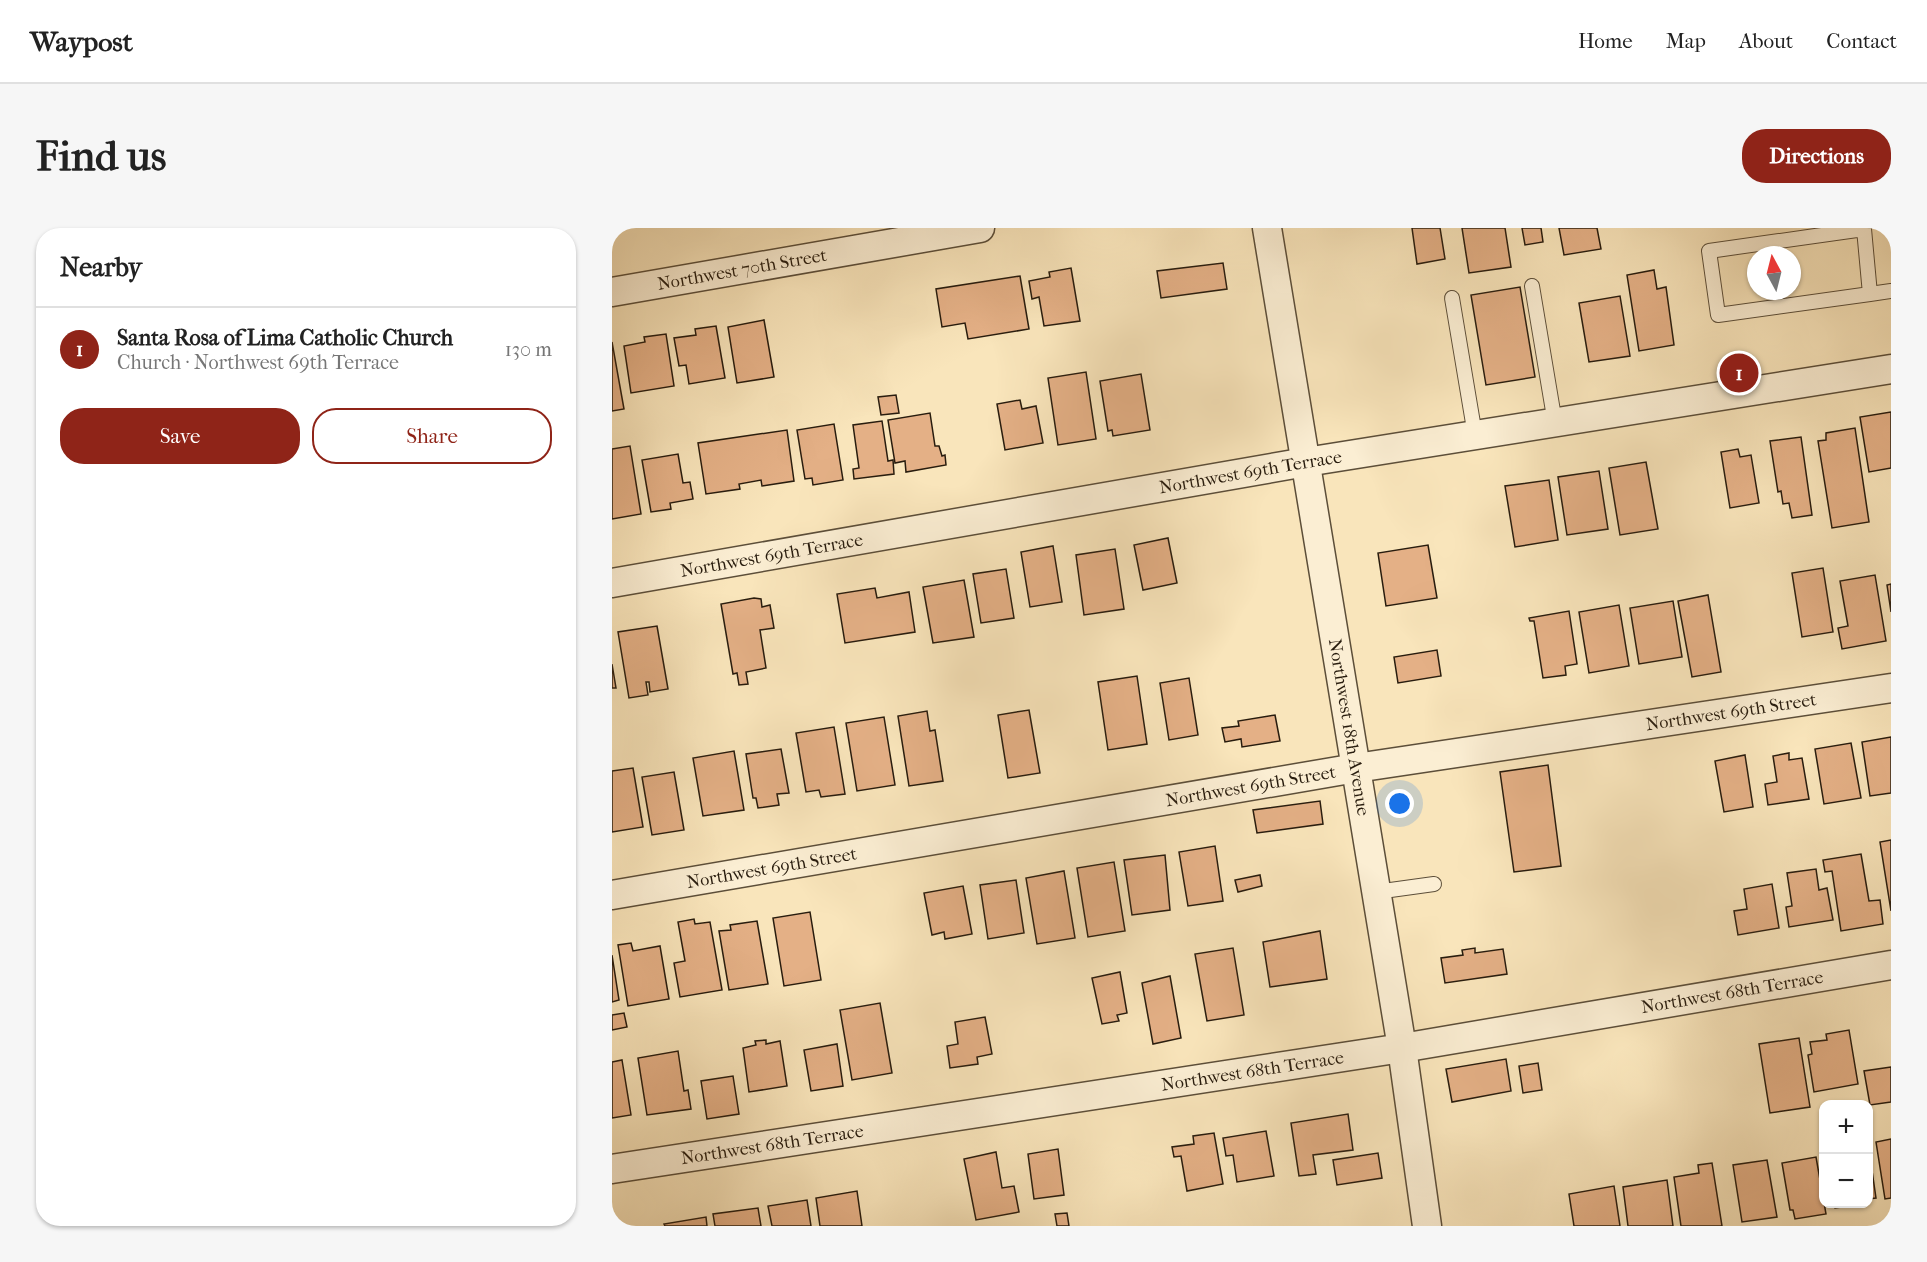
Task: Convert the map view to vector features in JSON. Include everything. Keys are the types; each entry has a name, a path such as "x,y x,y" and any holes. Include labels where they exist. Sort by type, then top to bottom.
{"street":[{"name":"Northwest 70th Street","path":"612,292 980,228"},
{"name":"Northwest 18th Avenue","path":"1267,228 1402,1048 1427,1226"},
{"name":"Northwest 69th Terrace","path":"612,583 1306,462 1891,369"},
{"name":"Northwest 69th Street","path":"612,895 1356,768 1891,688"},
{"name":"Northwest 68th Terrace","path":"612,1169 1402,1048 1891,965"}],"lane":[{"path":"1870,294 1864,229 1709,251 1718,315 1870,294 1891,291"},
{"path":"1532,286 1555,423"},
{"path":"1452,298 1475,435"},
{"path":"1376,892 1434,884"}],"building":[{"path":"1412,228 1440,228 1445,259 1417,264"},
{"path":"1462,228 1505,228 1511,267 1469,273"},
{"path":"1522,228 1541,228 1543,242 1525,245"},
{"path":"1559,228 1597,228 1601,249 1564,255"},
{"path":"1223,263 1227,289 1161,298 1157,271"},
{"path":"1071,268 1080,321 1044,326 1039,297 1032,299 1029,281 1050,277 1049,272"},
{"path":"1654,270 1657,289 1666,287 1674,345 1639,351 1627,275"},
{"path":"1020,276 1029,329 968,339 965,323 942,327 936,289"},
{"path":"1520,287 1535,377 1486,385 1471,295"},
{"path":"1620,296 1630,356 1589,362 1579,303"},
{"path":"764,320 774,377 737,383 728,327"},
{"path":"716,326 725,378 689,384 686,365 679,366 674,338 696,335 695,329"},
{"path":"666,334 674,386 631,393 624,346 645,342 644,337"},
{"path":"612,342 624,409 612,411"},
{"path":"1086,372 1096,439 1058,445 1048,378"},
{"path":"1141,374 1150,430 1113,436 1112,430 1108,431 1100,381"},
{"path":"896,395 899,413 881,415 878,397"},
{"path":"1020,400 1022,409 1036,406 1043,443 1005,450 997,404"},
{"path":"1891,412 1891,468 1869,472 1860,417"},
{"path":"930,413 935,446 939,446 942,456 945,455 946,465 906,472 905,461 895,463 888,420"},
{"path":"882,421 888,461 893,460 894,474 854,479 853,469 859,468 853,425"},
{"path":"834,424 843,480 813,485 812,478 805,479 797,430"},
{"path":"1855,428 1869,522 1832,528 1818,441 1826,440 1826,433"},
{"path":"787,430 794,481 762,486 761,480 739,484 740,489 706,494 698,443"},
{"path":"1801,437 1812,515 1792,518 1789,503 1783,504 1781,491 1778,492 1770,441"},
{"path":"630,446 641,514 612,519 612,449"},
{"path":"1738,449 1740,457 1751,455 1759,503 1730,508 1721,452"},
{"path":"678,454 683,483 690,482 693,499 670,503 671,509 651,512 642,460"},
{"path":"1646,462 1658,529 1620,535 1609,468"},
{"path":"1599,471 1608,529 1567,535 1558,477"},
{"path":"1549,480 1558,540 1515,547 1505,486"},
{"path":"1168,538 1177,583 1143,590 1134,545"},
{"path":"1428,545 1437,598 1386,606 1378,553"},
{"path":"1053,546 1062,602 1030,607 1021,552"},
{"path":"1115,549 1124,609 1084,615 1076,555"},
{"path":"1823,568 1833,632 1802,637 1792,573"},
{"path":"1006,569 1014,618 981,623 973,574"},
{"path":"1875,575 1886,641 1842,649 1838,628 1848,626 1840,581"},
{"path":"964,580 974,637 933,643 923,587"},
{"path":"1891,584 1891,612 1887,585"},
{"path":"875,588 877,598 909,592 915,632 845,643 837,594"},
{"path":"1708,595 1721,672 1692,677 1678,601"},
{"path":"754,598 761,599 762,607 770,605 774,628 760,630 766,668 746,672 748,684 739,685 737,673 733,674 721,604"},
{"path":"1673,601 1682,657 1639,664 1630,608"},
{"path":"1619,605 1629,666 1589,673 1579,612"},
{"path":"1569,611 1577,664 1565,666 1566,675 1543,678 1534,621 1530,621 1529,618"},
{"path":"657,626 668,689 650,692 649,682 646,682 648,695 629,698 618,632"},
{"path":"1437,650 1441,676 1398,683 1394,657"},
{"path":"612,664 616,688 612,688"},
{"path":"1137,676 1147,744 1108,750 1098,682"},
{"path":"1189,678 1198,735 1169,740 1160,683"},
{"path":"1029,710 1040,773 1008,778 998,715"},
{"path":"927,711 930,731 935,730 943,781 909,786 898,716"},
{"path":"1275,715 1280,741 1242,747 1241,739 1225,742 1222,728 1239,726 1238,721"},
{"path":"884,717 895,785 857,791 846,723"},
{"path":"834,727 845,794 821,797 819,790 806,792 796,733"},
{"path":"1891,737 1891,793 1870,796 1862,742"},
{"path":"1851,743 1861,798 1824,804 1815,749"},
{"path":"781,749 789,793 777,794 779,805 758,808 756,798 753,798 746,754"},
{"path":"734,751 744,810 703,816 693,758"},
{"path":"1789,753 1789,760 1802,758 1809,799 1768,805 1765,784 1777,782 1773,756"},
{"path":"1745,755 1753,807 1724,812 1715,761"},
{"path":"1548,765 1561,866 1514,872 1500,772"},
{"path":"633,768 643,827 612,832 612,771"},
{"path":"674,772 684,830 652,835 642,777"},
{"path":"1320,801 1323,824 1257,833 1253,810"},
{"path":"1891,840 1891,911 1880,842"},
{"path":"1215,846 1223,901 1188,906 1179,852"},
{"path":"1861,854 1869,901 1880,900 1883,924 1841,931 1832,871 1825,872 1823,860"},
{"path":"1165,855 1170,910 1132,915 1124,860"},
{"path":"1114,862 1125,931 1088,937 1077,868"},
{"path":"1816,869 1819,890 1827,888 1833,920 1789,927 1786,907 1792,906 1787,873"},
{"path":"1064,871 1075,938 1037,944 1026,878"},
{"path":"1260,875 1262,886 1238,892 1235,880"},
{"path":"1016,880 1024,933 988,939 980,885"},
{"path":"1772,884 1779,928 1738,935 1734,911 1747,909 1744,889"},
{"path":"963,886 972,934 945,939 944,932 932,935 924,893"},
{"path":"810,912 821,980 784,986 773,918"},
{"path":"694,919 695,924 710,922 722,990 680,997 674,963 685,961 678,922"},
{"path":"757,921 768,984 729,990 719,931 731,930 730,925"},
{"path":"1320,931 1327,979 1270,987 1263,942"},
{"path":"631,943 633,951 660,946 669,999 628,1006 618,945"},
{"path":"1233,948 1244,1015 1207,1021 1195,954"},
{"path":"1475,948 1475,953 1503,949 1507,974 1445,983 1441,958 1463,955 1462,950"},
{"path":"612,955 619,1000 612,1002"},
{"path":"1120,972 1127,1013 1117,1015 1119,1021 1102,1024 1092,978"},
{"path":"1170,976 1181,1038 1153,1044 1142,983"},
{"path":"880,1003 892,1073 852,1080 840,1010"},
{"path":"624,1013 627,1027 612,1030 612,1015"},
{"path":"985,1017 992,1054 977,1057 978,1064 950,1068 947,1046 958,1044 955,1022"},
{"path":"1849,1030 1858,1084 1814,1092 1808,1055 1812,1054 1810,1042 1827,1040 1826,1034"},
{"path":"1799,1038 1810,1107 1770,1113 1759,1044"},
{"path":"766,1040 766,1044 780,1041 787,1086 749,1092 743,1048 756,1045 755,1041"},
{"path":"837,1044 843,1086 811,1091 804,1050"},
{"path":"678,1051 684,1091 688,1090 691,1109 647,1115 638,1058"},
{"path":"1506,1059 1511,1091 1452,1102 1446,1069"},
{"path":"622,1060 631,1115 612,1118 612,1062"},
{"path":"1538,1063 1542,1090 1523,1093 1519,1066"},
{"path":"1891,1067 1891,1102 1873,1105 1873,1100 1869,1100 1864,1071"},
{"path":"733,1076 739,1114 707,1119 701,1081"},
{"path":"1348,1114 1353,1150 1313,1155 1316,1174 1299,1176 1291,1123"},
{"path":"1266,1131 1274,1176 1237,1182 1233,1155 1226,1156 1223,1138"},
{"path":"1214,1133 1223,1184 1187,1191 1181,1156 1174,1157 1172,1147 1194,1144 1193,1136"},
{"path":"1891,1139 1891,1198 1885,1199 1876,1142"},
{"path":"1058,1149 1064,1195 1034,1199 1028,1154"},
{"path":"996,1152 1002,1188 1014,1186 1019,1212 976,1220 964,1159"},
{"path":"1378,1153 1382,1178 1337,1185 1333,1160"},
{"path":"1816,1157 1819,1174 1819,1208 1825,1208 1826,1214 1795,1219 1793,1210 1790,1210 1782,1163"},
{"path":"1767,1160 1777,1217 1742,1222 1733,1165"},
{"path":"1712,1163 1722,1226 1681,1226 1674,1177 1699,1173 1698,1165"},
{"path":"1873,1177 1876,1198 1873,1198"},
{"path":"1667,1180 1673,1226 1628,1226 1623,1187"},
{"path":"1614,1186 1620,1226 1574,1226 1569,1194"},
{"path":"857,1191 862,1226 820,1226 816,1198"},
{"path":"807,1200 811,1226 772,1226 768,1206"},
{"path":"758,1208 761,1226 715,1226 713,1214"},
{"path":"1067,1213 1069,1226 1057,1226 1055,1214"},
{"path":"706,1217 707,1226 665,1226 664,1224"}],"place":[{"name":"Santa Rosa of Lima Catholic Church","path":"1739,373"}]}
